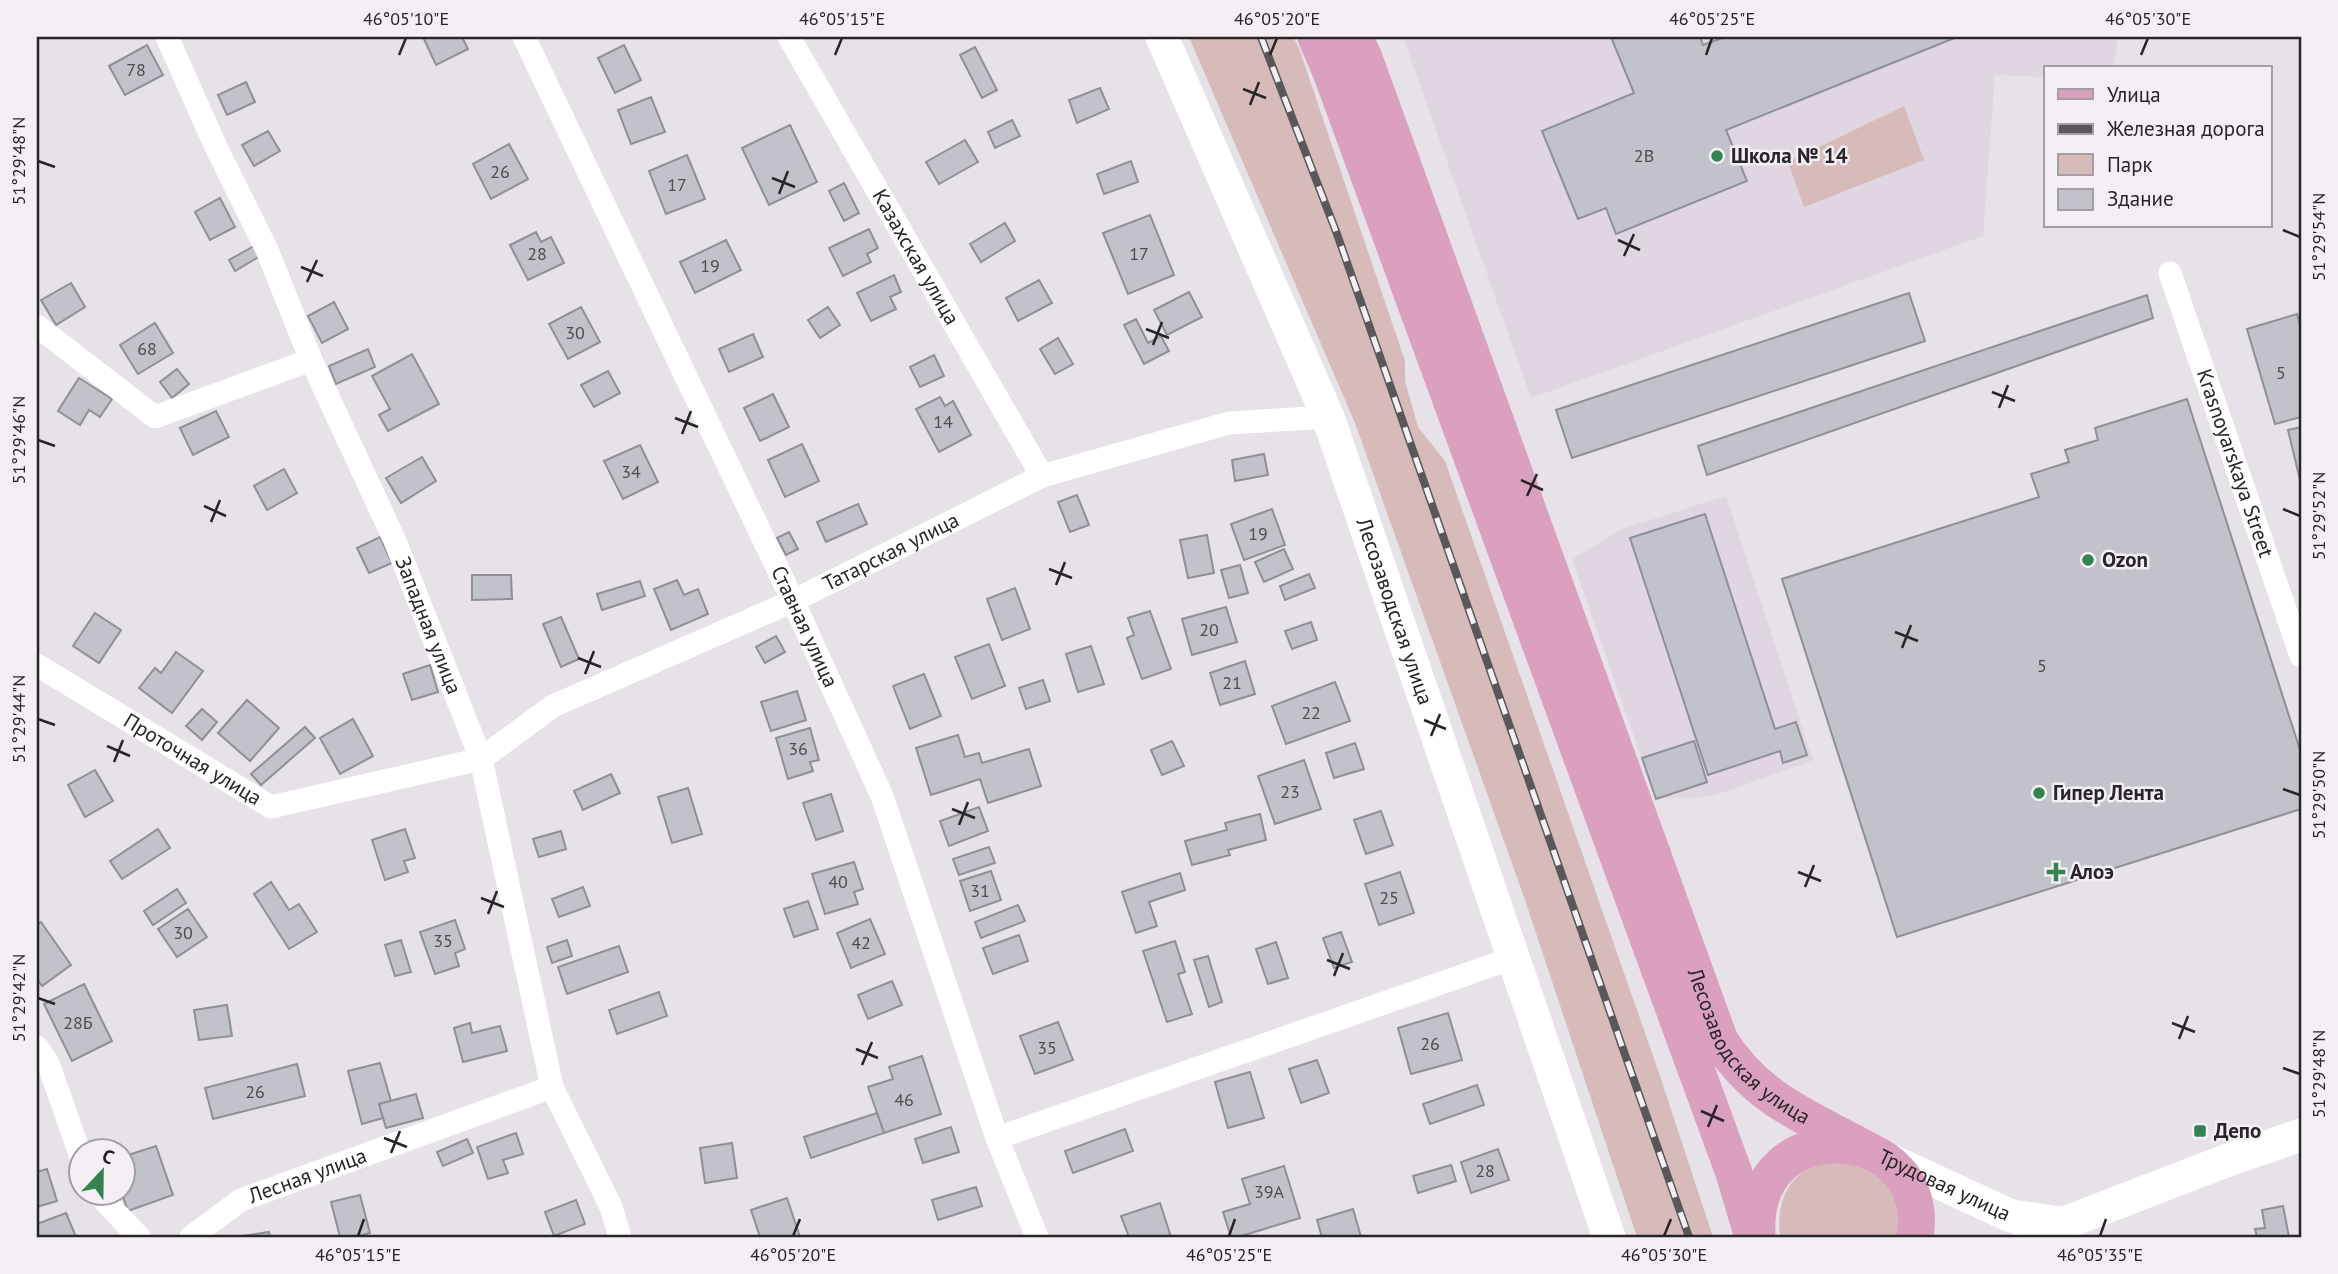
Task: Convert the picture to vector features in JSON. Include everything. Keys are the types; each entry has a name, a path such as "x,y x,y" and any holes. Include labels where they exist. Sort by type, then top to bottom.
{"main road":[{"name":"Лесозаводская улица","path":"1316,37 1730,1160 1755,1237"},
{"name":"Лесозаводская улица","path":"1354,37 1369,71 1720,1041 1730,1058 1763,1091 1795,1112 1869,1151"},
{"path":"1755,1237 1762,1194 1775,1172 1787,1160 1802,1151 1818,1145 1836,1143 1853,1145 1883,1158 1905,1182 1916,1212 1915,1237"}],"street":[{"name":"Западная улица","path":"167,37 216,147 267,250 311,360 395,541 481,759 552,1087 611,1207 620,1237"},
{"name":"Ставная улица","path":"524,37 793,601 882,796 997,1138 1037,1237"},
{"name":"Казахская улица","path":"789,37 1042,476"},
{"name":"Лесозаводская улица","path":"1162,37 1328,417 1609,1237"},
{"name":"Krasnoyarskaya Street","path":"2170,273 2301,656"},
{"path":"37,326 155,417 311,360"},
{"name":"Татарская улица","path":"481,759 553,706 793,601 1042,476 1229,423 1328,417"},
{"name":"Проточная улица","path":"37,665 271,807 481,759"},
{"path":"997,1138 1513,958"},
{"path":"37,1047 48,1063 74,1138"},
{"name":"Лесная улица","path":"191,1237 241,1200 552,1087"},
{"name":"Трудовая улица","path":"2028,1237 2228,1160 2301,1135"},
{"name":"Трудовая улица","path":"1869,1151 2011,1216 2062,1224"},
{"path":"111,1208 139,1237"}],"shaded area":[{"name":"Школа № 14","path":"1403,37 2118,37 2113,66 2044,66 2044,77 1995,75 1983,236 1531,398"},
{"path":"1726,496 1813,760 1713,796 1656,799 1572,559 1622,529"}],"green space":[{"path":"1189,37 1293,37 1299,48 1405,361 1405,381 1418,427 1445,461 1658,1070 1713,1237 1637,1237 1524,897 1355,423"},
{"path":"1904,106 1924,160 1804,207 1788,162"},
{"path":"1828,1158 1887,1174 1906,1237 1780,1237 1780,1210 1788,1188 1804,1171"}],"building":[{"path":"423,37 462,37 468,49 436,65"},
{"path":"1611,37 1700,37 1703,45 1725,37 1957,37 1726,130 1747,181 1616,234 1606,208 1578,219 1542,131 1634,93"},
{"path":"147,45 163,75 125,95 109,66"},
{"path":"624,45 641,80 615,93 598,58"},
{"path":"975,47 997,90 982,98 960,55"},
{"path":"246,82 255,102 227,115 218,95"},
{"path":"1100,88 1109,109 1077,123 1069,100"},
{"path":"651,97 665,132 631,144 618,110"},
{"path":"1012,120 1020,136 995,148 988,132"},
{"path":"790,125 817,182 769,205 742,148"},
{"path":"268,131 280,151 254,166 242,145"},
{"path":"965,140 978,162 939,184 926,162"},
{"path":"509,144 528,179 491,199 473,164"},
{"path":"687,155 705,199 666,214 649,171"},
{"path":"1131,161 1138,182 1104,194 1097,174"},
{"path":"844,183 859,213 844,221 829,191"},
{"path":"220,198 235,227 210,240 195,212"},
{"path":"1150,215 1174,275 1128,294 1103,233"},
{"path":"1005,223 1015,241 981,262 970,244"},
{"path":"869,229 878,248 867,254 871,262 843,276 829,248"},
{"path":"536,232 541,242 551,237 564,263 528,280 510,245"},
{"path":"726,240 741,270 695,293 680,262"},
{"path":"254,246 260,256 235,271 229,260"},
{"path":"894,275 901,292 890,297 896,309 871,321 857,293"},
{"path":"1039,280 1052,303 1018,321 1006,298"},
{"path":"71,283 85,307 56,325 41,300"},
{"path":"1189,292 1202,317 1167,335 1154,310"},
{"path":"1909,293 1925,341 1572,458 1556,410"},
{"path":"2147,295 2153,318 1707,475 1698,446"},
{"path":"334,302 348,329 322,343 308,316"},
{"path":"581,307 600,342 568,359 549,324"},
{"path":"828,307 840,325 820,338 808,320"},
{"path":"2297,314 2301,328 2301,417 2275,424 2247,329"},
{"path":"1136,319 1148,343 1161,336 1169,351 1144,364 1124,325"},
{"path":"155,323 173,353 138,374 120,345"},
{"path":"753,334 763,357 729,372 719,349"},
{"path":"1058,338 1073,364 1055,374 1040,349"},
{"path":"368,349 375,367 336,384 329,366"},
{"path":"412,354 439,404 388,431 379,415 390,409 372,376"},
{"path":"934,355 944,376 920,387 910,367"},
{"path":"177,369 189,384 172,398 160,382"},
{"path":"608,371 620,393 594,407 581,385"},
{"path":"79,378 112,399 100,417 89,410 80,425 58,411"},
{"path":"773,394 789,427 760,441 744,408"},
{"path":"940,397 945,406 953,401 971,435 939,452 916,409"},
{"path":"2187,399 2301,753 2301,809 1897,937 1782,579 2039,497 2031,474 2069,462 2065,450 2098,440 2095,428"},
{"path":"216,411 229,437 193,455 180,428"},
{"path":"2301,427 2301,484 2288,430"},
{"path":"802,444 819,481 785,497 768,460"},
{"path":"640,445 658,482 623,499 604,461"},
{"path":"1264,454 1268,475 1235,481 1232,460"},
{"path":"422,457 436,481 401,503 386,478"},
{"path":"284,469 297,493 267,510 254,486"},
{"path":"1077,495 1089,525 1070,532 1058,502"},
{"path":"858,504 867,524 826,542 817,522"},
{"path":"1272,509 1285,545 1244,560 1231,524"},
{"path":"1705,514 1775,729 1796,722 1807,755 1783,763 1780,751 1708,775 1630,538"},
{"path":"789,532 798,549 786,555 777,538"},
{"path":"1207,535 1214,573 1188,578 1180,540"},
{"path":"380,537 392,563 369,573 357,548"},
{"path":"1284,549 1293,569 1264,582 1255,562"},
{"path":"1240,565 1248,593 1229,598 1221,570"},
{"path":"1309,574 1315,588 1285,600 1280,586"},
{"path":"472,575 511,575 512,599 472,600"},
{"path":"677,580 684,595 698,589 708,614 671,630 654,589"},
{"path":"640,581 645,596 602,610 597,594"},
{"path":"1015,588 1030,629 1002,640 987,599"},
{"path":"1226,607 1237,642 1192,655 1182,619"},
{"path":"1150,611 1171,669 1142,679 1127,638 1134,635 1128,618"},
{"path":"95,613 121,630 99,663 73,646"},
{"path":"561,617 579,659 561,667 543,624"},
{"path":"1311,622 1317,640 1292,649 1285,631"},
{"path":"776,636 785,652 765,663 756,647"},
{"path":"989,644 1005,686 972,699 955,657"},
{"path":"1091,646 1104,684 1078,692 1066,654"},
{"path":"176,652 203,671 172,713 139,688 155,668 161,673"},
{"path":"1245,661 1255,694 1220,705 1210,673"},
{"path":"430,665 438,692 412,700 403,674"},
{"path":"924,674 941,716 910,729 893,686"},
{"path":"1043,680 1050,701 1026,709 1019,688"},
{"path":"1335,682 1350,721 1286,744 1272,706"},
{"path":"797,691 806,720 771,731 761,702"},
{"path":"247,700 279,728 250,761 218,733"},
{"path":"202,709 217,722 202,740 186,726"},
{"path":"353,719 373,756 340,774 320,738"},
{"path":"305,727 315,738 261,785 251,774"},
{"path":"810,728 819,760 810,762 813,771 788,779 776,738"},
{"path":"958,735 965,757 979,753 982,763 1029,749 1041,786 988,803 980,779 931,795 916,748"},
{"path":"1172,741 1184,766 1162,775 1151,750"},
{"path":"1694,741 1707,782 1656,799 1642,758"},
{"path":"1355,743 1364,769 1334,778 1326,753"},
{"path":"1304,760 1321,809 1275,824 1258,776"},
{"path":"95,770 113,801 85,817 68,785"},
{"path":"611,774 620,793 583,810 574,791"},
{"path":"688,788 702,834 672,843 658,797"},
{"path":"831,794 843,831 816,840 803,803"},
{"path":"979,807 988,831 949,846 940,821"},
{"path":"1381,811 1393,845 1366,854 1354,820"},
{"path":"1260,814 1266,840 1228,850 1230,855 1192,865 1185,841 1227,830 1225,823"},
{"path":"158,829 170,848 122,879 110,861"},
{"path":"405,829 415,858 404,861 408,872 385,880 372,840"},
{"path":"561,831 566,849 539,857 533,839"},
{"path":"989,847 995,863 959,875 953,859"},
{"path":"854,862 863,889 854,892 858,904 825,914 812,874"},
{"path":"991,871 1001,900 970,911 960,881"},
{"path":"1400,872 1414,913 1379,925 1365,884"},
{"path":"1180,873 1185,890 1149,902 1157,926 1136,933 1122,892"},
{"path":"271,882 289,910 299,904 317,932 289,949 254,894"},
{"path":"583,887 590,906 559,917 552,899"},
{"path":"177,889 186,903 153,925 144,911"},
{"path":"808,901 818,929 794,937 784,909"},
{"path":"1018,905 1025,921 981,938 975,922"},
{"path":"188,909 207,937 177,957 158,929"},
{"path":"870,919 885,954 851,968 837,933"},
{"path":"455,920 465,949 455,953 459,966 435,974 420,932"},
{"path":"41,922 71,965 42,986 37,979 37,925"},
{"path":"1341,932 1352,962 1334,968 1323,938"},
{"path":"1019,935 1028,961 993,974 983,948"},
{"path":"401,940 411,972 395,976 385,945"},
{"path":"567,940 572,956 552,963 547,947"},
{"path":"1175,941 1185,972 1178,974 1192,1014 1167,1022 1143,951"},
{"path":"1276,942 1288,978 1268,984 1256,949"},
{"path":"619,946 628,972 567,994 558,967"},
{"path":"1208,956 1222,1002 1209,1007 1194,960"},
{"path":"892,981 902,1005 868,1019 858,995"},
{"path":"84,984 112,1041 72,1061 44,1004"},
{"path":"659,992 667,1016 617,1034 609,1010"},
{"path":"227,1005 232,1036 199,1040 194,1010"},
{"path":"1448,1013 1462,1060 1411,1074 1398,1028"},
{"path":"1058,1022 1073,1060 1035,1074 1020,1036"},
{"path":"470,1023 472,1033 500,1026 507,1051 463,1062 454,1028"},
{"path":"922,1056 941,1114 884,1133 868,1087 893,1079 889,1067"},
{"path":"1317,1060 1329,1093 1301,1103 1289,1069"},
{"path":"380,1063 391,1101 379,1104 383,1118 362,1124 348,1071"},
{"path":"297,1064 305,1096 213,1119 205,1088"},
{"path":"1250,1072 1264,1118 1228,1128 1215,1082"},
{"path":"1477,1085 1484,1105 1430,1124 1423,1104"},
{"path":"416,1094 423,1118 386,1128 379,1104"},
{"path":"877,1113 884,1133 811,1158 804,1137"},
{"path":"951,1127 959,1152 923,1163 915,1139"},
{"path":"1125,1129 1133,1151 1073,1173 1065,1151"},
{"path":"516,1133 523,1154 503,1160 508,1173 488,1179 477,1147"},
{"path":"467,1139 473,1153 443,1166 437,1152"},
{"path":"732,1143 737,1178 705,1183 700,1148"},
{"path":"156,1146 173,1195 128,1211 127,1208 136,1208 136,1152"},
{"path":"1498,1149 1509,1180 1471,1193 1461,1162"},
{"path":"1451,1165 1456,1181 1418,1193 1413,1176"},
{"path":"1284,1166 1300,1218 1231,1237 1223,1212 1250,1204 1242,1179"},
{"path":"47,1169 57,1201 37,1207 37,1172"},
{"path":"976,1187 982,1206 938,1220 932,1200"},
{"path":"360,1195 370,1233 340,1237 331,1202"},
{"path":"787,1198 800,1237 760,1237 751,1210"},
{"path":"576,1200 585,1224 554,1236 545,1212"},
{"path":"1160,1203 1171,1237 1129,1237 1121,1216"},
{"path":"2283,1206 2289,1237 2257,1237 2255,1229 2265,1228 2262,1210"},
{"path":"1353,1209 1361,1237 1322,1237 1317,1220"},
{"path":"66,1213 76,1237 37,1237 37,1224"},
{"path":"269,1232 270,1237 236,1237"}],"railway":[{"path":"1261,37 1337,234 1689,1237"}],"place":[{"name":"Школа № 14","path":"1717,156"},
{"name":"Ozon","path":"2088,560"},
{"name":"Гипер Лента","path":"2039,793"},
{"name":"Алоэ","path":"2056,872"},
{"name":"Депо","path":"2200,1131"}]}
